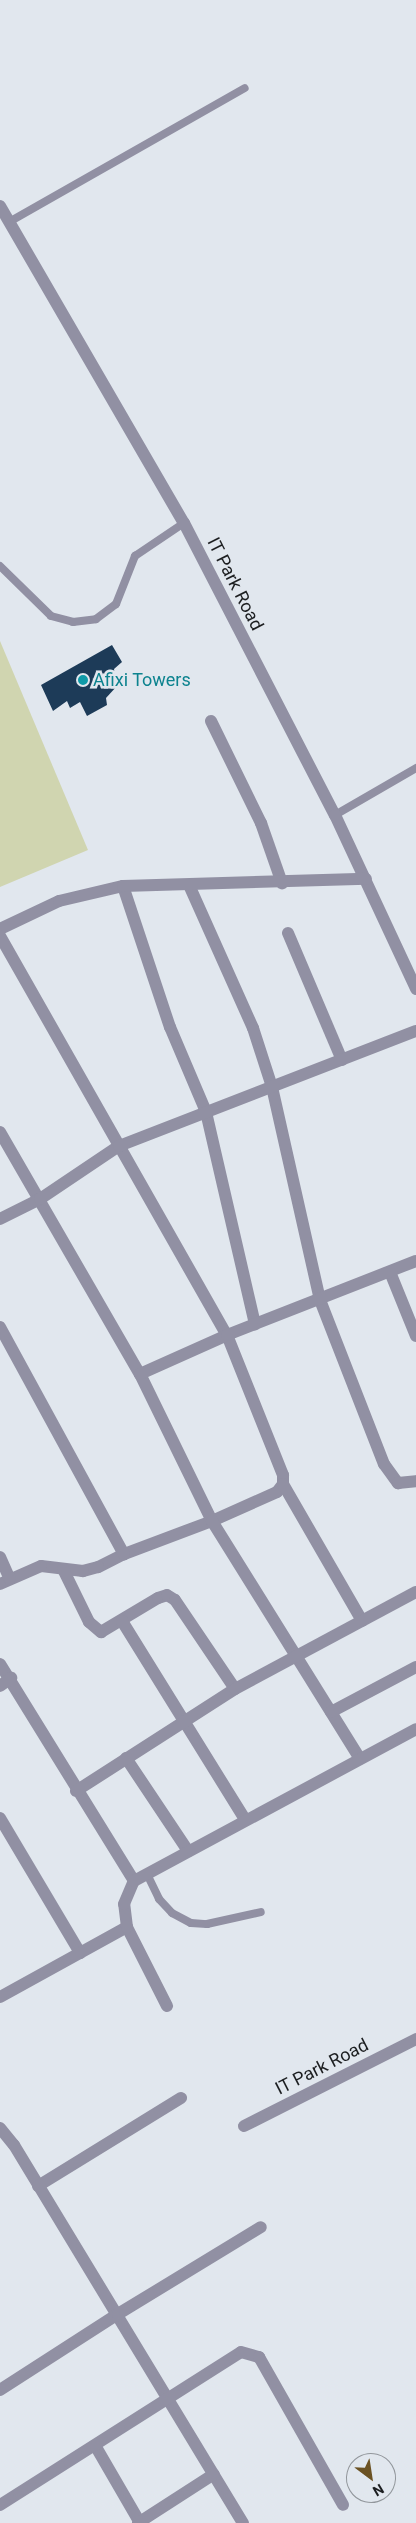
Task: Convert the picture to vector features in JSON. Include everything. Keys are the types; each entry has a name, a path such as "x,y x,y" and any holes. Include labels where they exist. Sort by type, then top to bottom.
{"street":[{"name":"IT Park Road","path":"0,206 184,523 335,815 416,989"},
{"path":"210,721 261,823 282,883"},
{"path":"0,929 60,901 123,886 282,883 366,879"},
{"path":"189,885 253,1028 272,1087 320,1300 384,1464 398,1483 416,1480"},
{"path":"123,886 170,1027 206,1112 255,1324"},
{"path":"288,933 342,1060"},
{"path":"0,936 227,1335 283,1475 283,1484 362,1621"},
{"path":"0,1219 40,1199 119,1146 416,1031"},
{"path":"0,1132 140,1374 212,1521 360,1759"},
{"path":"140,1374 227,1335 416,1261"},
{"path":"390,1272 416,1336"},
{"path":"0,1327 124,1554"},
{"path":"0,1557 5,1582 41,1566 83,1571 212,1521 277,1492 283,1484"},
{"path":"63,1569 94,1629 101,1632 167,1595 175,1600 235,1690"},
{"path":"76,1792 126,1758 235,1690 416,1592"},
{"path":"122,1621 245,1819"},
{"path":"0,1664 11,1678 76,1792 134,1881"},
{"path":"331,1712 416,1667"},
{"path":"0,1686 11,1678"},
{"path":"168,2006 127,1927 124,1904 134,1881 245,1819 416,1729"},
{"path":"126,1758 188,1851"},
{"path":"0,1818 80,1954"},
{"path":"0,1996 127,1927"},
{"name":"IT Park Road","path":"244,2126 416,2039"},
{"path":"38,2186 181,2098"},
{"path":"0,2128 118,2314 168,2400 244,2523"},
{"path":"0,2390 118,2314 261,2227"},
{"path":"0,2505 96,2447 231,2356 241,2352 251,2353 259,2357 344,2505"},
{"path":"96,2447 139,2523 214,2474"}],"lane":[{"path":"9,222 245,88"},
{"path":"0,566 51,616 73,622 96,619 116,604 135,556 184,523"},
{"path":"335,815 416,768"},
{"path":"146,1874 159,1899 172,1914 191,1923 214,1923 261,1912"}],"green space":[{"path":"0,641 88,850 0,887"}],"building":[{"name":"Afixi Towers","path":"112,645 122,662 114,669 117,686 106,698 107,705 87,716 80,702 70,708 67,701 53,711 41,685"}],"place":[{"name":"Afixi Towers","path":"83,680"}]}
